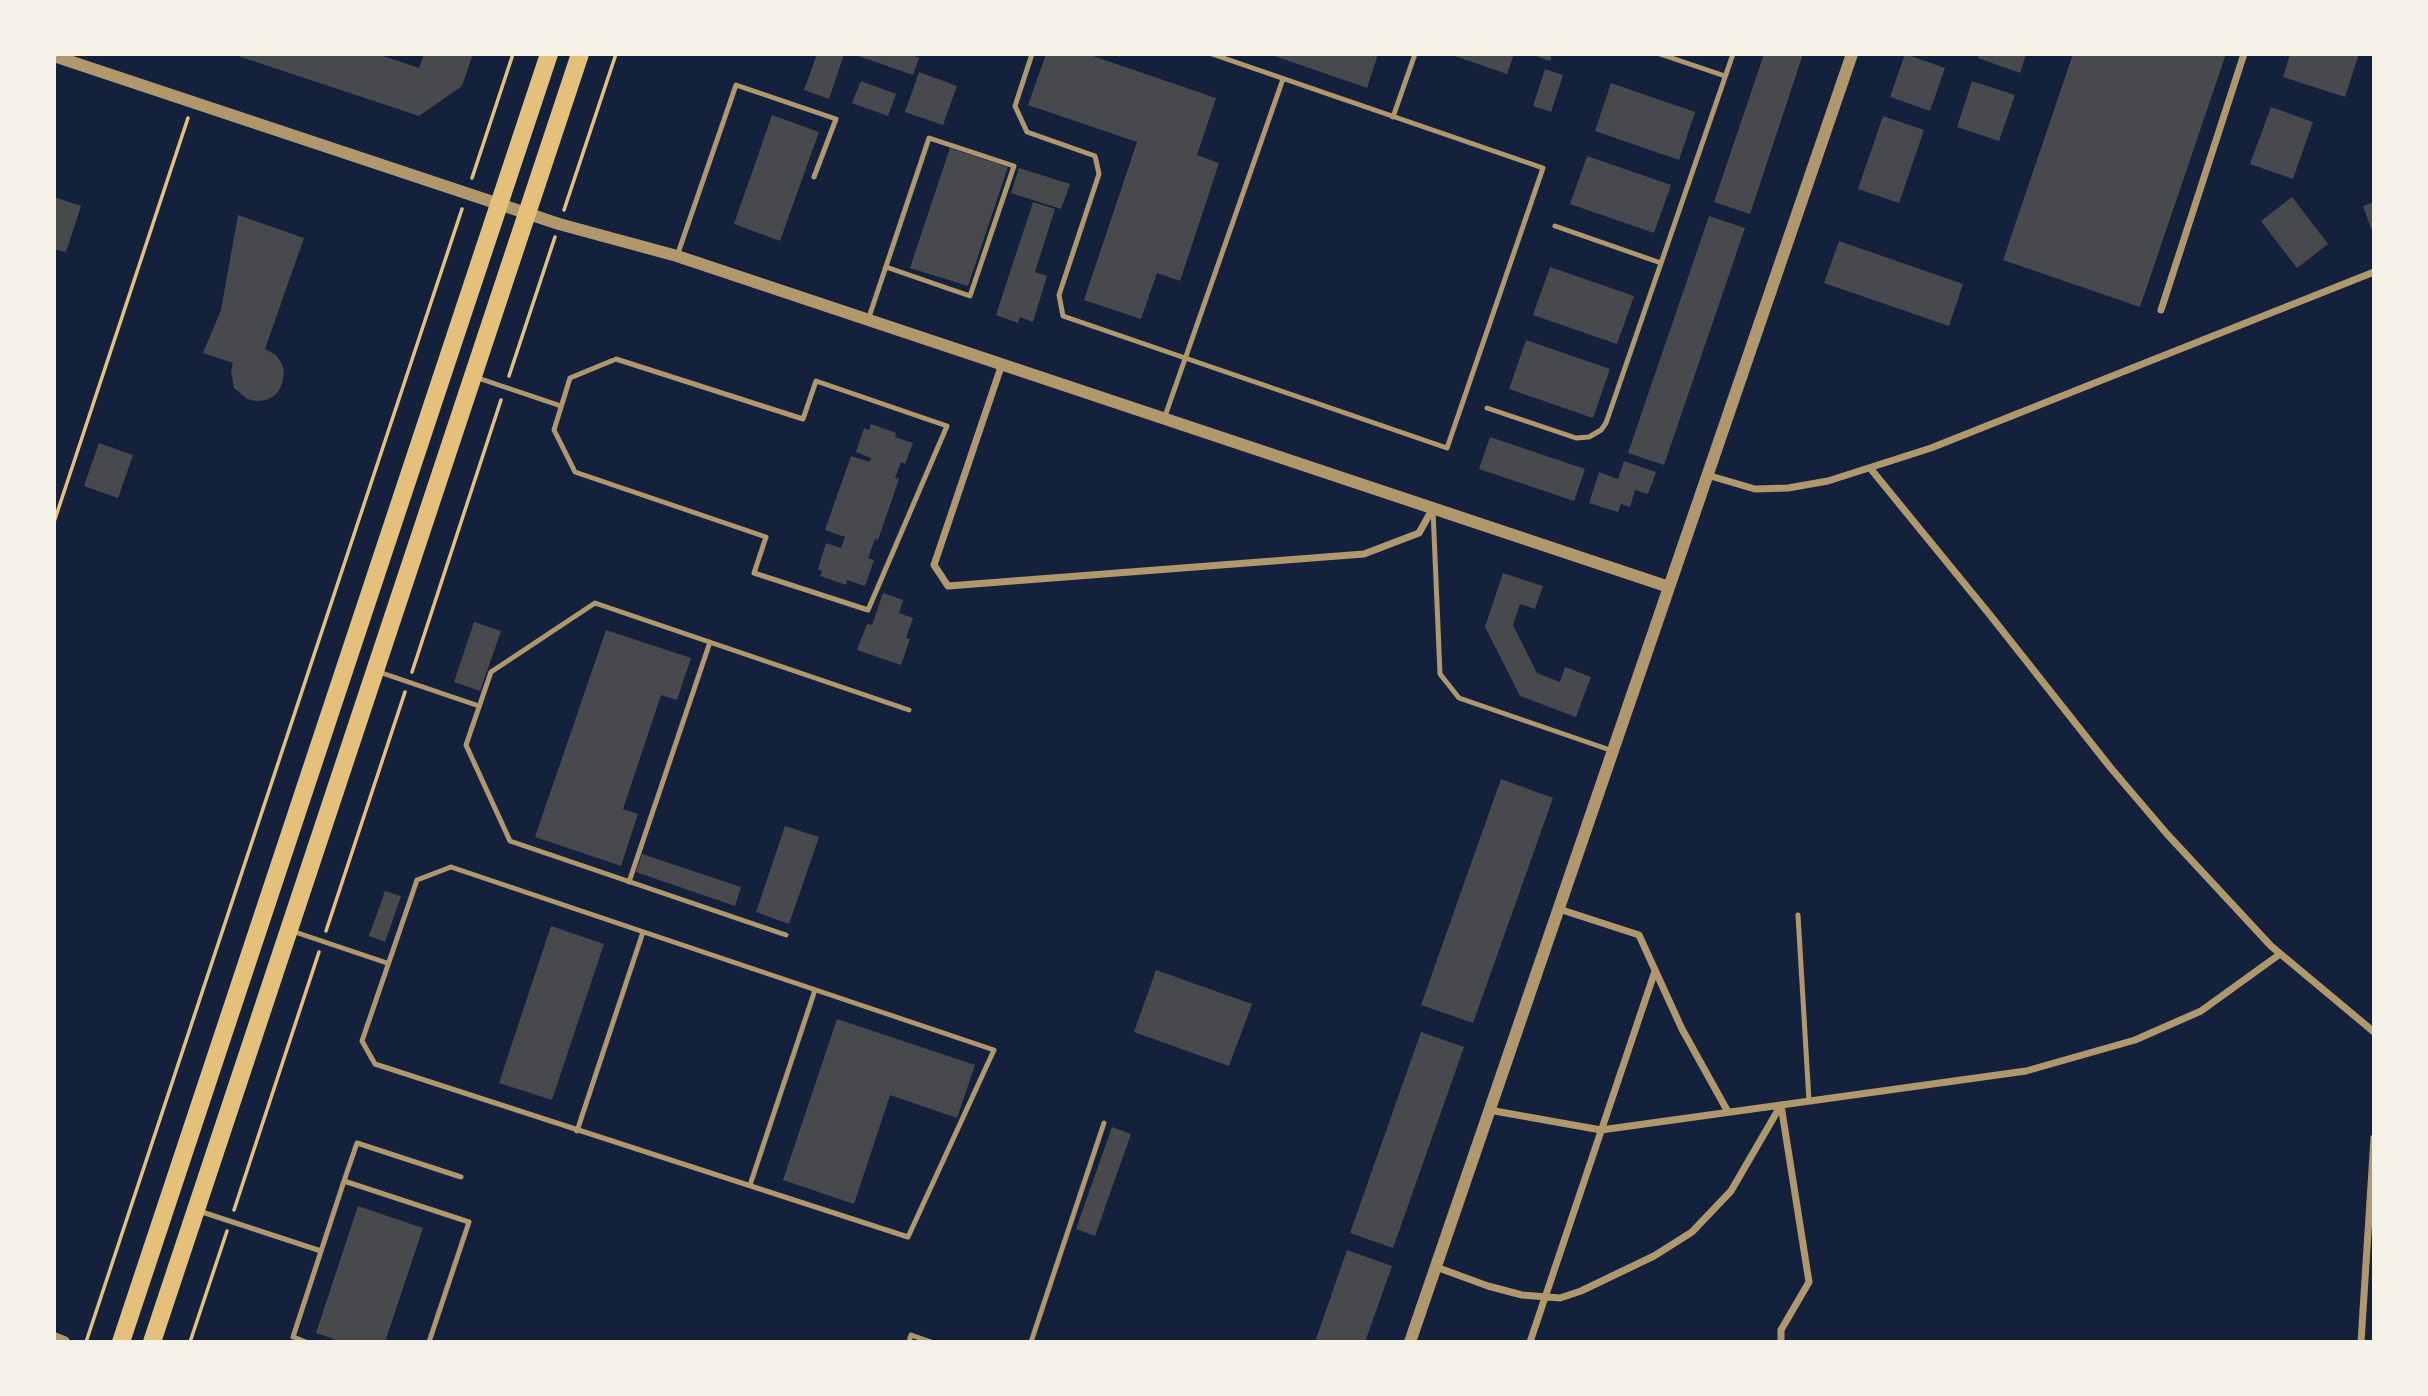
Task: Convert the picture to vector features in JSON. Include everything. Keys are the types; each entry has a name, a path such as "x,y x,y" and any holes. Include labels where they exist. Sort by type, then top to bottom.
{"main road":[{"path":"121,1342 549,54"},
{"path":"152,1342 580,54"}],"street":[{"path":"1410,1342 1852,54"},
{"path":"2161,310 2244,54"},
{"path":"54,57 559,224 677,256 1669,587"},
{"path":"1707,475 1755,489 1788,488 1828,481 1931,448 2374,272"},
{"path":"1002,364 934,565 948,586 1364,554 1419,533 1433,508"},
{"path":"1870,468 2167,834 2280,954 2374,1032"},
{"path":"1559,909 1639,935 1682,1029 1728,1112"},
{"path":"1489,1110 1601,1130 2026,1071 2135,1040 2201,1011 2280,954"},
{"path":"1530,1342 1655,971"},
{"path":"1436,1267 1522,1295 1560,1298 1581,1291 1654,1256 1692,1232 1731,1191 1781,1105"},
{"path":"1781,1105 1809,1282 1781,1329 1781,1342"},
{"path":"2361,1342 2374,1138"},
{"path":"54,1339 64,1342"}],"lane":[{"path":"1032,54 1015,106 1027,132 1095,156 1099,174 1059,295 1063,316 1447,448 1543,168 1212,54"},
{"path":"1393,117 1415,54"},
{"path":"1660,54 1725,76"},
{"path":"1486,408 1583,439 1601,430 1606,423 1733,54"},
{"path":"1164,419 1283,79"},
{"path":"677,256 736,85 835,119 814,177"},
{"path":"868,320 929,138 1014,166 971,296 886,267"},
{"path":"1556,226 1661,263"},
{"path":"616,359 803,419 816,381 947,426 868,610 754,573 766,537 575,472 554,430 561,406 570,378 616,359"},
{"path":"473,377 561,406"},
{"path":"1433,508 1440,674 1460,698 1613,751"},
{"path":"786,935 510,841 466,745 491,671 595,603 909,710"},
{"path":"629,881 710,642"},
{"path":"375,671 479,706"},
{"path":"451,867 643,932 994,1050 908,1237 375,1064 362,1041 417,880 451,867"},
{"path":"1798,915 1810,1101"},
{"path":"289,930 387,963"},
{"path":"577,1130 643,932"},
{"path":"750,1185 815,990"},
{"path":"1031,1342 1104,1123"},
{"path":"306,1342 293,1337 357,1143 461,1177"},
{"path":"344,1181 469,1222 429,1342"},
{"path":"196,1210 321,1251"},
{"path":"909,1342 911,1335 931,1342"}],"path":[{"path":"86,1342 513,54"},
{"path":"190,1342 616,54"},
{"path":"54,522 194,103"}],"building":[{"path":"232,54 377,54 419,68 424,54 473,54 462,86 419,116"},
{"path":"817,54 844,54 829,99 804,90"},
{"path":"853,54 909,54 919,58 913,75"},
{"path":"1046,54 1087,54 1216,98 1197,155 1219,163 1180,281 1157,273 1141,319 1084,300 1137,142 1028,105"},
{"path":"1269,54 1378,54 1367,88"},
{"path":"1449,54 1514,54 1507,74"},
{"path":"1531,54 1552,54 1550,61"},
{"path":"1764,54 1803,54 1750,214 1714,202"},
{"path":"1905,54 1945,68 1930,111 1890,97"},
{"path":"1979,54 2026,54 2020,73 1978,58"},
{"path":"2073,54 2226,54 2140,307 2003,260"},
{"path":"2290,54 2359,54 2345,97 2283,77"},
{"path":"1545,69 1563,75 1551,112 1533,106"},
{"path":"919,72 957,86 943,125 905,112"},
{"path":"861,81 896,94 888,116 852,103"},
{"path":"1972,81 2015,95 1999,141 1957,127"},
{"path":"1611,83 1695,112 1679,160 1595,131"},
{"path":"2271,107 2313,122 2293,179 2250,164"},
{"path":"772,115 819,132 780,241 734,224"},
{"path":"1883,116 1924,130 1899,203 1858,189"},
{"path":"950,148 1008,167 968,286 910,268"},
{"path":"1587,156 1671,185 1654,233 1570,204"},
{"path":"1019,168 1070,184 1061,209 1011,193"},
{"path":"54,197 81,206 66,252 54,249"},
{"path":"2292,197 2328,244 2297,268 2261,221"},
{"path":"1033,202 1055,209 1035,272 1047,276 1033,322 1020,317 1018,323 996,315"},
{"path":"2374,202 2374,234 2373,234 2363,206"},
{"path":"238,215 304,238 265,349 276,355 284,371 280,389 266,400 247,399 234,388 231,371 233,363 203,353 221,310"},
{"path":"1709,216 1745,228 1664,465 1628,453"},
{"path":"1839,241 1963,284 1949,326 1824,283"},
{"path":"1550,267 1634,296 1617,344 1533,315"},
{"path":"1526,340 1610,369 1593,418 1509,389"},
{"path":"871,424 896,433 895,437 913,443 905,464 901,462 895,478 899,479 878,540 875,539 868,558 874,560 865,586 847,580 846,585 820,576 822,571 818,569 826,543 841,548 845,537 825,530 851,456 870,462 871,458 856,452 864,428 869,430"},
{"path":"1490,437 1585,469 1574,501 1479,469"},
{"path":"99,443 133,455 118,498 84,486"},
{"path":"1624,461 1656,472 1648,494 1635,490 1630,507 1621,504 1618,512 1589,503 1599,472 1618,479"},
{"path":"1503,573 1543,586 1535,609 1520,604 1513,625 1537,673 1560,682 1565,667 1591,677 1576,717 1520,696 1485,627"},
{"path":"883,593 903,600 899,613 913,618 906,638 910,639 901,665 857,650 867,624 872,625"},
{"path":"474,622 501,631 480,691 454,682"},
{"path":"606,630 691,658 677,700 661,695 623,809 638,814 621,866 535,837"},
{"path":"1501,779 1553,798 1473,1023 1421,1005"},
{"path":"785,826 819,837 789,924 756,912"},
{"path":"642,854 741,887 735,906 636,872"},
{"path":"385,891 401,896 385,942 369,936"},
{"path":"551,926 604,944 552,1100 499,1083"},
{"path":"1156,970 1252,1004 1229,1066 1134,1032"},
{"path":"837,1019 975,1065 957,1118 890,1095 854,1204 783,1180"},
{"path":"1421,1032 1464,1047 1393,1248 1350,1233"},
{"path":"1112,1127 1131,1134 1095,1236 1076,1229"},
{"path":"358,1206 423,1228 385,1342 342,1342 316,1333"},
{"path":"1347,1250 1392,1266 1365,1342 1315,1342"}]}
